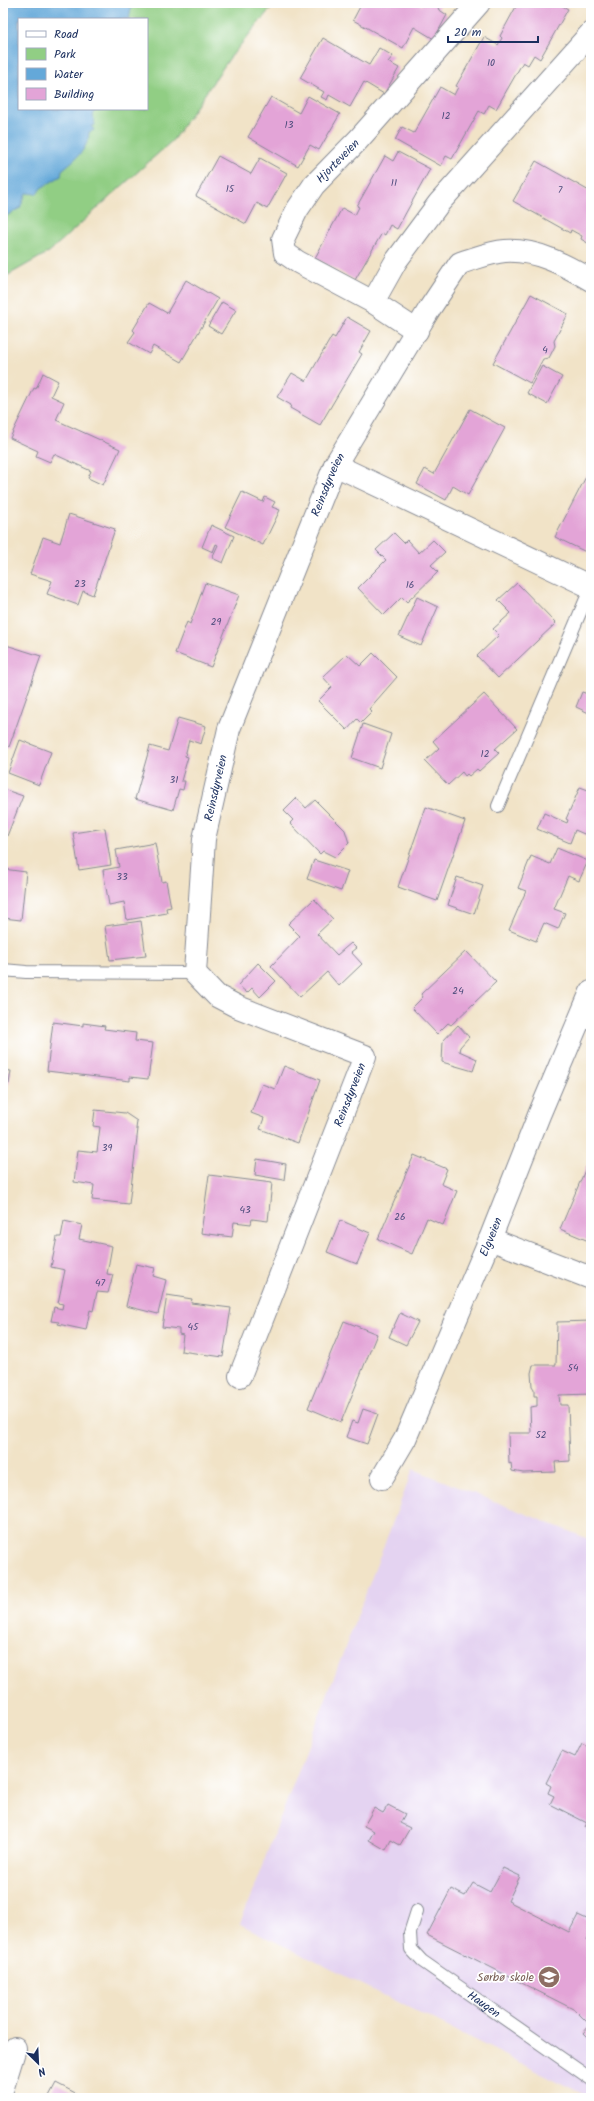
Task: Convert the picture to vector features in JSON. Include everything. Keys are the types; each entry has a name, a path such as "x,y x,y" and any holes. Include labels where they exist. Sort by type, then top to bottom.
{"street":[{"name":"Hjorteveien","path":"416,331 373,302 298,262 285,253 283,239 297,210 314,185 358,140 479,3"},
{"path":"373,302 396,261 439,203 591,33"},
{"name":"Reinsdyrveien","path":"240,1376 365,1056 238,1007 217,996 195,973 204,839 229,729 335,465 416,331 460,263 505,251 535,254 574,270 591,280"},
{"path":"335,465 591,587"},
{"name":"Elgveien","path":"382,1478 406,1439 490,1240 539,1114 591,992"},
{"path":"490,1240 591,1278"},
{"path":"3,2087 15,2048"}],"lane":[{"path":"498,806 591,587"},
{"path":"3,970 26,972 195,973"},
{"name":"Haugen","path":"417,1911 410,1933 411,1949 422,1961 591,2079"}],"shaded area":[{"path":"413,1469 591,1540 591,2098 240,1924"}],"green space":[{"path":"3,3 275,3 229,59 173,140 49,252 3,278"}],"water":[{"path":"3,3 137,3 131,8 129,18 18,18 18,110 95,110 93,116 95,125 91,126 94,130 89,132 86,144 80,154 62,170 61,176 41,188 37,194 26,193 20,208 3,218"}],"building":[{"path":"362,3 417,3 422,6 423,3 441,3 438,9 447,15 434,39 414,27 403,48 353,20"},
{"path":"518,3 557,3 568,9 540,59 534,55 528,65 523,62 496,109 489,105 484,114 479,111 452,159 446,156 441,166 395,140 402,127 414,133 440,87 454,95 458,87 456,86 484,37 498,45 502,38 500,36"},
{"path":"323,38 369,65 379,48 393,56 388,62 399,68 384,94 364,82 350,107 329,95 327,100 321,97 324,92 300,78"},
{"path":"308,96 340,114 319,150 310,145 298,166 248,137 271,97 299,113"},
{"path":"398,152 430,169 397,229 390,225 385,235 382,233 355,280 315,258 342,208 355,215 359,207 357,206 385,156 393,161"},
{"path":"218,156 251,174 260,158 287,173 267,209 257,203 246,224 196,196"},
{"path":"536,161 591,192 591,245 581,239 582,236 571,230 570,233 513,201"},
{"path":"186,280 218,299 181,362 153,346 149,354 128,342 135,332 133,330 149,303 167,313"},
{"path":"531,294 568,314 554,341 555,346 549,358 543,359 530,383 493,363"},
{"path":"222,302 236,310 221,334 208,326"},
{"path":"347,317 371,331 359,352 362,354 320,425 290,408 291,405 277,397 292,373 306,381 332,336 335,338"},
{"path":"542,366 562,377 547,404 527,393"},
{"path":"43,373 58,381 51,396 64,402 56,420 120,449 103,485 88,478 91,471 54,454 50,462 36,456 38,451 10,438 34,388 36,389"},
{"path":"470,409 505,428 468,495 453,486 446,500 417,484 425,469 434,474"},
{"path":"591,467 591,542 586,552 555,537"},
{"path":"242,492 263,502 265,497 275,502 272,507 280,510 263,545 225,527"},
{"path":"69,514 115,529 93,595 83,591 78,605 47,594 52,581 30,574 43,537 60,543"},
{"path":"211,525 234,536 223,563 212,558 218,545 216,544 213,552 202,547"},
{"path":"394,533 404,543 407,540 419,553 433,540 445,552 431,565 438,572 407,602 402,597 384,615 358,588 386,560 376,550"},
{"path":"205,583 239,595 211,667 175,653 187,622 190,624"},
{"path":"517,583 556,623 498,678 477,656 499,635 493,629 511,613 498,600"},
{"path":"417,597 438,607 421,646 399,636"},
{"path":"3,644 41,656 9,747 3,745"},
{"path":"373,653 397,677 369,709 372,712 361,723 357,719 347,730 318,701 332,687 323,677 347,654 360,666"},
{"path":"582,692 591,695 591,714 576,707"},
{"path":"484,694 517,729 495,749 499,753 479,771 477,769 469,776 467,774 465,776 462,772 448,785 425,761 439,748 433,741"},
{"path":"178,718 206,726 201,744 189,740 185,756 188,757 181,781 185,781 183,790 179,789 173,810 135,799 150,746 168,751"},
{"path":"363,724 391,734 380,768 352,758"},
{"path":"20,740 51,752 39,785 8,773"},
{"path":"580,787 591,791 591,837 575,830 570,843 537,829 544,813 567,823 568,820 566,819"},
{"path":"3,789 23,796 7,836 3,835"},
{"path":"297,798 306,808 315,800 345,830 349,843 335,857 323,851 320,854 290,823 293,820 284,811"},
{"path":"426,807 465,821 437,901 398,887"},
{"path":"105,828 111,865 79,870 73,833"},
{"path":"155,843 162,882 166,881 171,907 166,908 167,913 127,920 124,902 109,905 103,870 119,867 116,850"},
{"path":"557,848 588,861 579,881 568,876 554,909 565,913 558,929 544,923 536,941 509,930 526,891 518,888 531,856 550,864"},
{"path":"314,860 348,871 341,891 307,879"},
{"path":"3,869 26,872 21,920 3,918"},
{"path":"457,877 483,886 474,914 448,905"},
{"path":"314,899 333,919 317,934 337,955 351,943 356,948 351,952 362,964 339,986 327,972 300,997 271,966 300,936 288,924"},
{"path":"141,921 146,956 110,960 105,926"},
{"path":"466,951 496,982 451,1025 448,1023 437,1034 412,1008 423,997 421,994"},
{"path":"258,963 276,981 260,997 252,988 247,993 238,985"},
{"path":"53,1022 83,1026 83,1023 105,1026 104,1029 136,1033 135,1041 153,1043 148,1079 130,1077 130,1081 47,1071"},
{"path":"458,1025 469,1037 460,1047 459,1051 477,1059 473,1071 442,1062 443,1041"},
{"path":"284,1066 320,1080 298,1143 260,1129 264,1118 251,1113 262,1084 275,1089"},
{"path":"3,1070 11,1071 9,1084 3,1083"},
{"path":"95,1110 125,1113 137,1121 136,1129 138,1129 129,1204 92,1200 94,1185 74,1182 78,1150 97,1152 100,1127 93,1126"},
{"path":"414,1155 447,1169 441,1184 457,1191 443,1225 427,1218 412,1254 378,1239"},
{"path":"591,1156 591,1242 560,1229"},
{"path":"257,1159 286,1164 284,1180 255,1175"},
{"path":"209,1175 272,1183 268,1221 252,1219 251,1224 234,1222 232,1237 201,1233"},
{"path":"340,1220 370,1233 357,1264 327,1252"},
{"path":"64,1221 82,1225 79,1239 112,1246 107,1274 113,1275 108,1293 97,1292 93,1311 90,1310 86,1330 51,1321 54,1307 62,1309 63,1304 58,1303 65,1270 51,1267 57,1237 61,1237"},
{"path":"136,1264 155,1268 153,1276 166,1280 158,1314 126,1306"},
{"path":"167,1295 192,1299 191,1303 231,1308 223,1357 181,1351 183,1335 179,1334 179,1329 162,1327"},
{"path":"400,1313 418,1322 406,1345 389,1337"},
{"path":"344,1321 377,1334 341,1422 308,1408"},
{"path":"591,1321 591,1394 559,1395 560,1405 568,1405 570,1461 555,1462 556,1472 523,1473 512,1471 511,1463 509,1464 508,1433 531,1433 530,1407 537,1406 537,1396 534,1396 534,1389 532,1386 531,1373 533,1365 556,1365 557,1322"},
{"path":"363,1409 378,1414 367,1444 346,1437 352,1421 358,1423"},
{"path":"582,1743 591,1748 591,1830 585,1827 587,1823 550,1804 554,1796 548,1793 551,1786 546,1783 562,1751 575,1757"},
{"path":"388,1805 405,1814 400,1823 410,1828 400,1845 391,1840 386,1850 369,1840 374,1831 364,1826 374,1808 383,1813"},
{"name":"Sørbø skole","path":"503,1868 520,1876 508,1901 569,1932 578,1915 591,1921 591,1933 587,1941 591,1943 591,2041 583,2033 590,2025 575,2010 427,1935 451,1889 465,1896 473,1883 490,1892"},
{"path":"56,2083 85,2098 48,2098"}],"place":[{"name":"Sørbø skole","path":"549,1977"}]}
